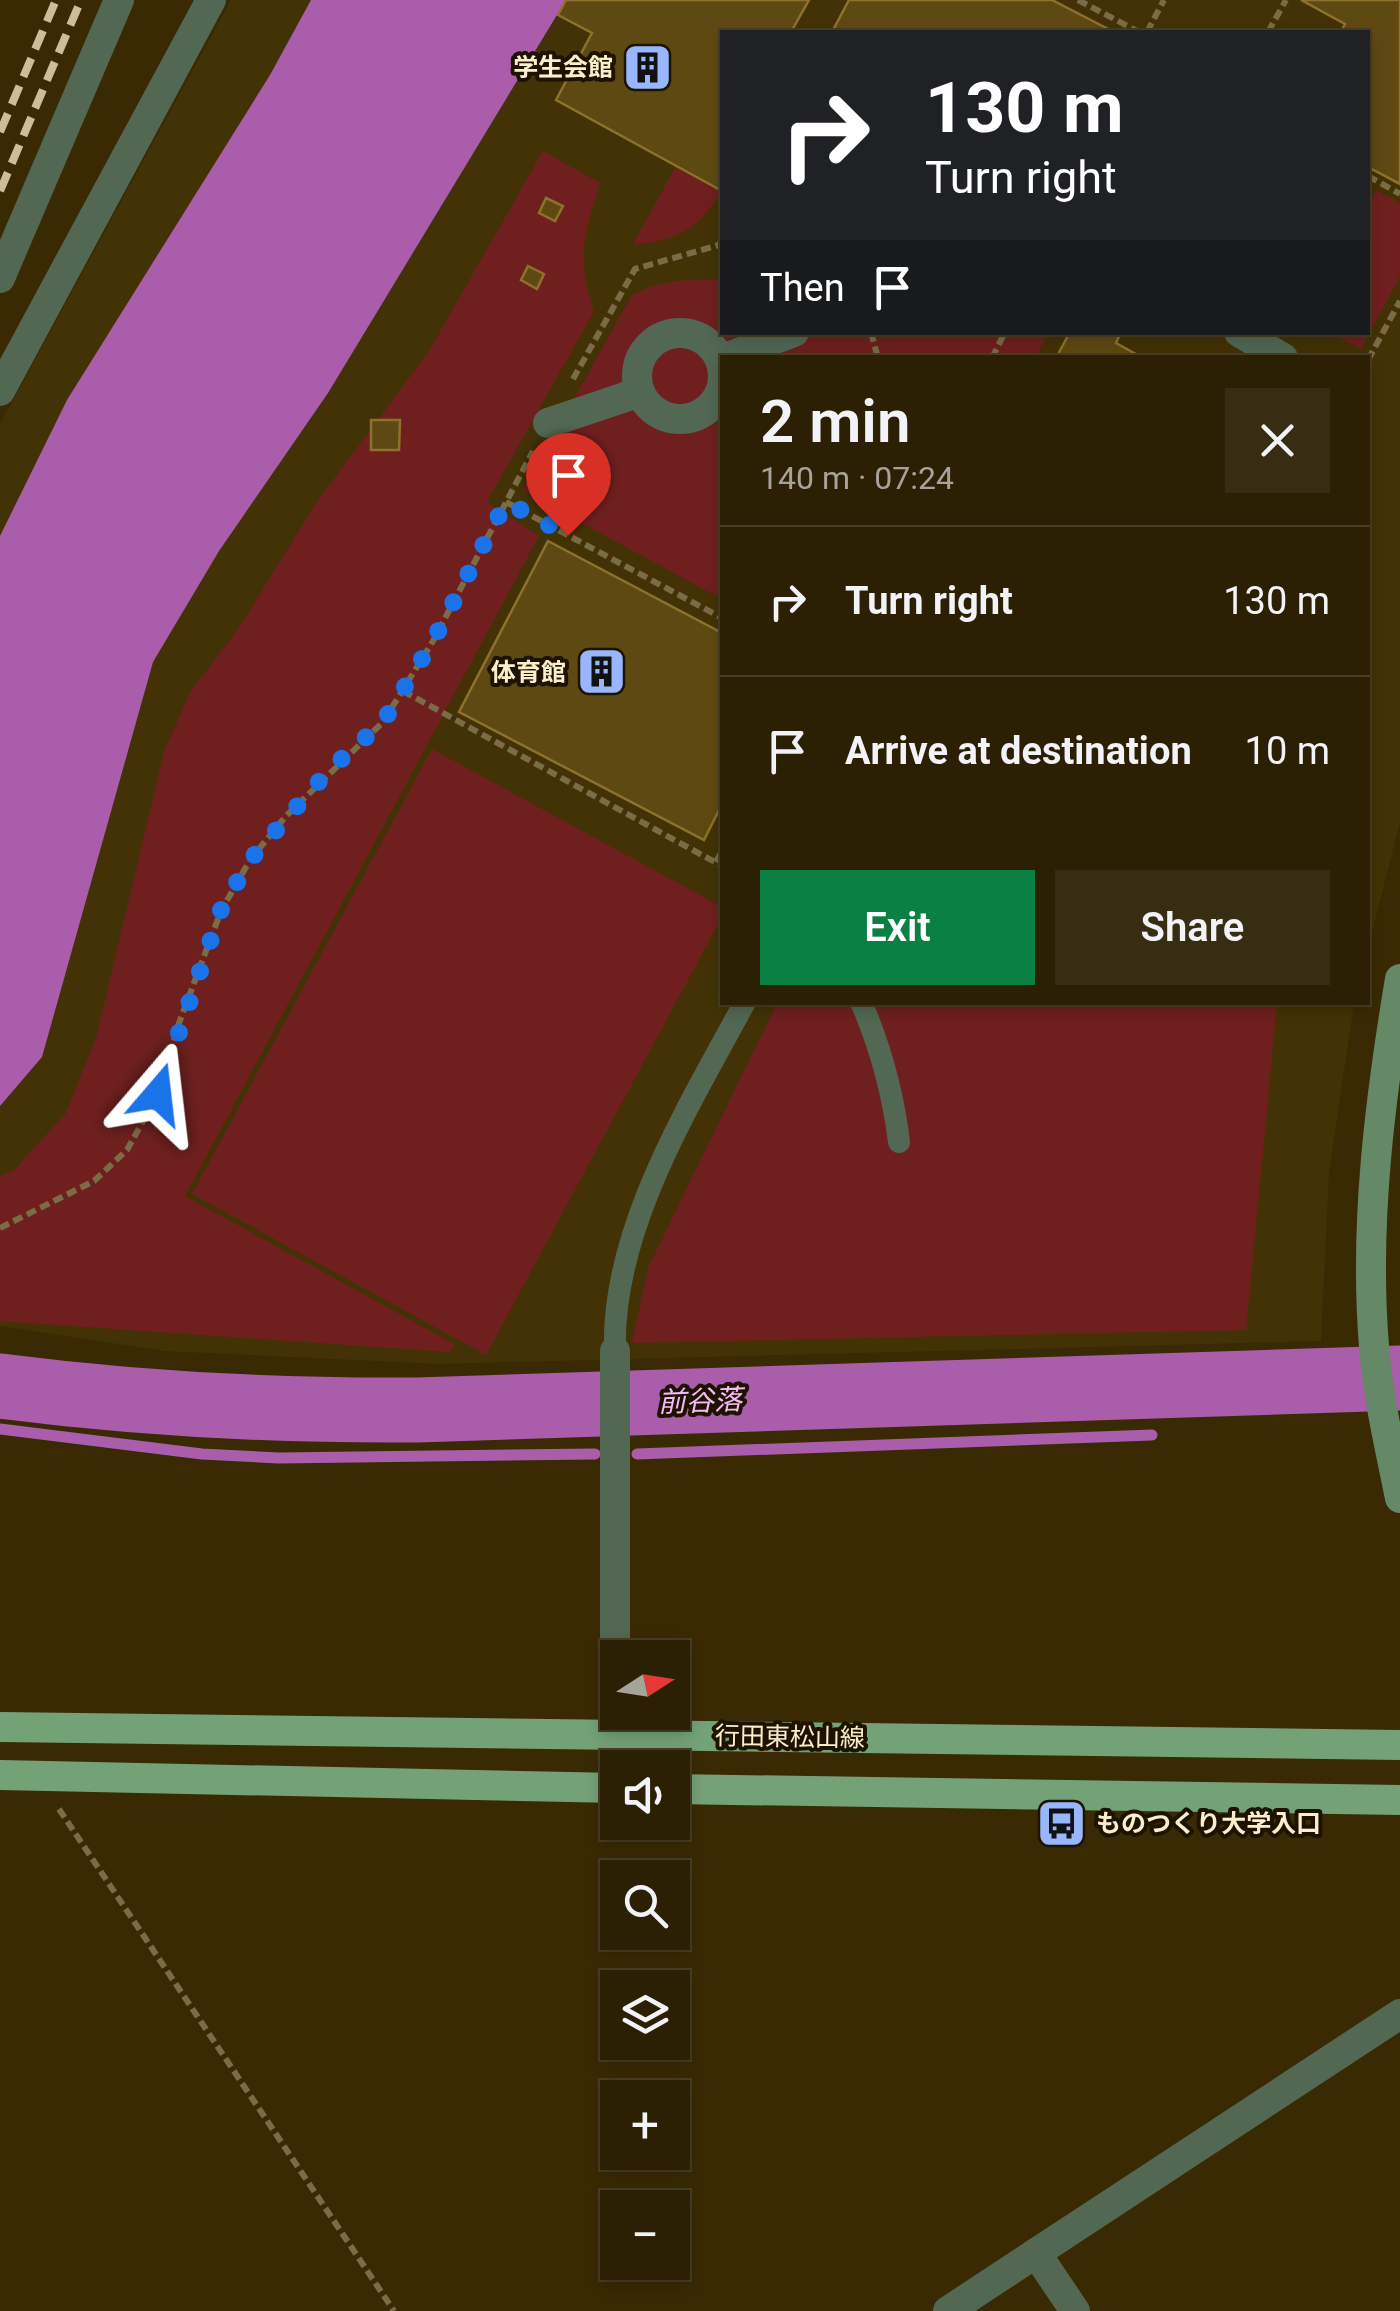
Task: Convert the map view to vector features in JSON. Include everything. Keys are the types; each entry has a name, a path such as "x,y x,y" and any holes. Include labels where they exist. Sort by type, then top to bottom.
{"main road":[{"name":"行田東松山線","path":"0,1728 1400,1745"},
{"path":"0,1776 600,1788"},
{"path":"690,1789 1400,1800"}],"street":[{"path":"0,278 119,0"},
{"path":"0,391 211,0"},
{"path":"718,403 699,414 671,418 658,413 640,392 636,378 644,350 668,334 695,336 720,356"},
{"path":"730,355 786,335"},
{"path":"1244,335 1279,355"},
{"path":"548,423 640,392"},
{"path":"1400,979 1380,1099 1374,1191 1373,1345 1400,1498"},
{"path":"615,1362 615,1735"},
{"path":"948,2311 1400,2014"},
{"path":"1036,2254 1075,2311"}],"lane":[{"path":"615,1362 614,1314 653,1174 743,1005"},
{"path":"863,1005 894,1100 898,1142"}],"path":[{"path":"1078,0 1139,30"},
{"path":"1144,30 1164,0"},
{"path":"1269,30 1286,0"},
{"path":"1370,177 1400,194"},
{"path":"0,1228 94,1181 127,1150 158,1094 221,910 250,860 330,769 383,722 635,269 720,243"},
{"path":"1370,356 1400,301"},
{"path":"506,502 720,617"},
{"path":"403,691 720,864"},
{"path":"39,1779 394,2311"}],"shaded area":[{"path":"231,0 1400,0 1400,822 1370,940 1370,355 720,355 720,1005 1354,1005 1329,1173 1321,1341 438,1364 164,1351 0,1326 0,424"},
{"path":"311,0 566,0 328,393 219,551 153,662 42,1057 0,1106 0,536 67,400 270,75"},
{"path":"543,151 600,183 584,247 585,277 594,311 487,502 539,536 185,1196 454,1344 450,1352 0,1321 0,1176 13,1171 66,1113 96,1038 164,752 190,692 237,631 316,503 429,351"},
{"path":"676,166 720,189 705,214 686,230 662,240 633,244"},
{"path":"1376,190 1400,203 1400,276 1370,332 1370,202"},
{"path":"720,276 720,335 1048,335 1036,355 720,355 720,598 522,491 632,295 674,282 718,280"},
{"path":"1335,335 1368,335 1361,349"},
{"path":"432,749 720,906 720,921 486,1355 192,1194"},
{"path":"776,1005 1277,1005 1246,1330 632,1343 648,1268"}],"building":[{"name":"学生会館","path":"566,0 809,0 792,30 720,30 720,190 556,100 592,33 558,15"},
{"path":"849,0 1052,0 1110,30 833,30"},
{"path":"1301,0 1400,0 1400,184 1370,168 1370,30 1342,30 1345,24"},
{"path":"546,198 563,206 555,221 539,213"},
{"path":"528,266 544,274 537,289 521,280"},
{"path":"1068,335 1120,335 1116,343 1138,355 1058,355"},
{"path":"371,420 400,420 399,450 371,450"},
{"name":"体育館","path":"548,541 720,632 720,808 704,840 459,712"}],"waterway":[{"name":"前谷落","path":"0,1386 208,1405 417,1410 1400,1378"},
{"path":"0,1429 202,1454 279,1458 595,1454"},
{"path":"637,1454 1152,1435"}],"railway":[{"path":"0,132 56,0"},
{"path":"0,191 81,0"}],"place":[{"name":"学生会館","path":"648,67"},
{"name":"体育館","path":"601,672"},
{"name":"ものつくり大学入口","path":"1061,1823"}],"route":[{"path":"158,1094 179,1023 221,910 250,860 330,769 383,722 433,641 506,502 568,535"}]}
